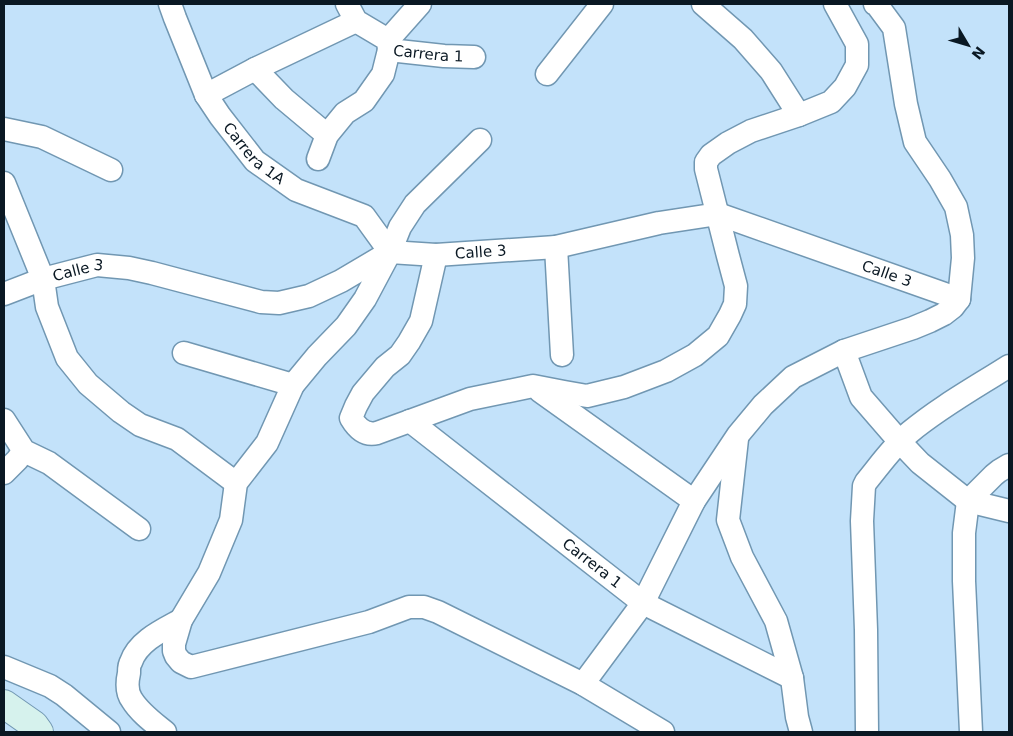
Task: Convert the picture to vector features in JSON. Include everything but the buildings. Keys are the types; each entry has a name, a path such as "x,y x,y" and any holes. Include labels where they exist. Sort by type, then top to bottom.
{"main road":[{"path":"4,704 34,725 39,732"}],"street":[{"name":"Carrera 1A","path":"170,4 206,95 254,161 296,190 364,216 390,252"},
{"path":"318,159 327,135 345,113 364,101 383,74 388,45 420,4"},
{"path":"547,74 602,4"},
{"path":"703,4 743,39 771,71 799,115"},
{"path":"436,255 421,320 400,354 385,367 363,393 356,406 351,418 362,431 371,434 470,399 533,386 587,396 624,387 666,371 695,355 718,336 735,304 736,286 706,169 706,162 711,155 728,143 751,131 831,102 845,88 858,65 857,44 835,4"},
{"path":"584,684 644,603 694,502 738,435 763,405 793,377 844,351 930,321 944,314 959,299 963,258 962,235 956,207 915,142 906,104 894,28 877,5 874,4"},
{"path":"206,95 256,69 352,12"},
{"name":"Carrera 1","path":"352,12 388,45 444,56 474,57"},
{"path":"256,69 284,99 327,135"},
{"path":"4,129 42,137 111,170"},
{"path":"480,140 415,204 400,227 390,252 365,299 346,326 317,356 293,385 267,443 236,483 231,520 209,573 180,620 174,651 181,662 191,666 369,622 408,607 424,606 584,684 663,732"},
{"path":"4,183 43,279 47,307 67,358 88,384 121,412 140,425 177,440 236,483"},
{"name":"Calle 3","path":"4,294 43,279 97,264 129,268 261,302 279,303 309,296 341,281 390,252 436,255 556,248 659,223 718,214 959,299"},
{"path":"556,248 562,355"},
{"path":"844,351 861,397 920,462 968,501 1009,511"},
{"path":"184,353 293,385"},
{"path":"867,732 862,521 863,492 866,482 910,432 944,407 1009,366"},
{"path":"533,386 694,502"},
{"path":"4,420 24,451 49,463 139,529"},
{"name":"Carrera 1","path":"410,421 644,603 792,678"},
{"path":"738,435 728,520 742,557 776,621 792,678 801,732"},
{"path":"4,472 24,451"},
{"path":"971,732 964,582 964,533 968,501 994,475 1009,465"},
{"path":"165,732 149,719 131,699 127,689 128,679 131,662 136,652 145,642 180,620"},
{"path":"4,666 50,686 64,695 109,732"}]}
